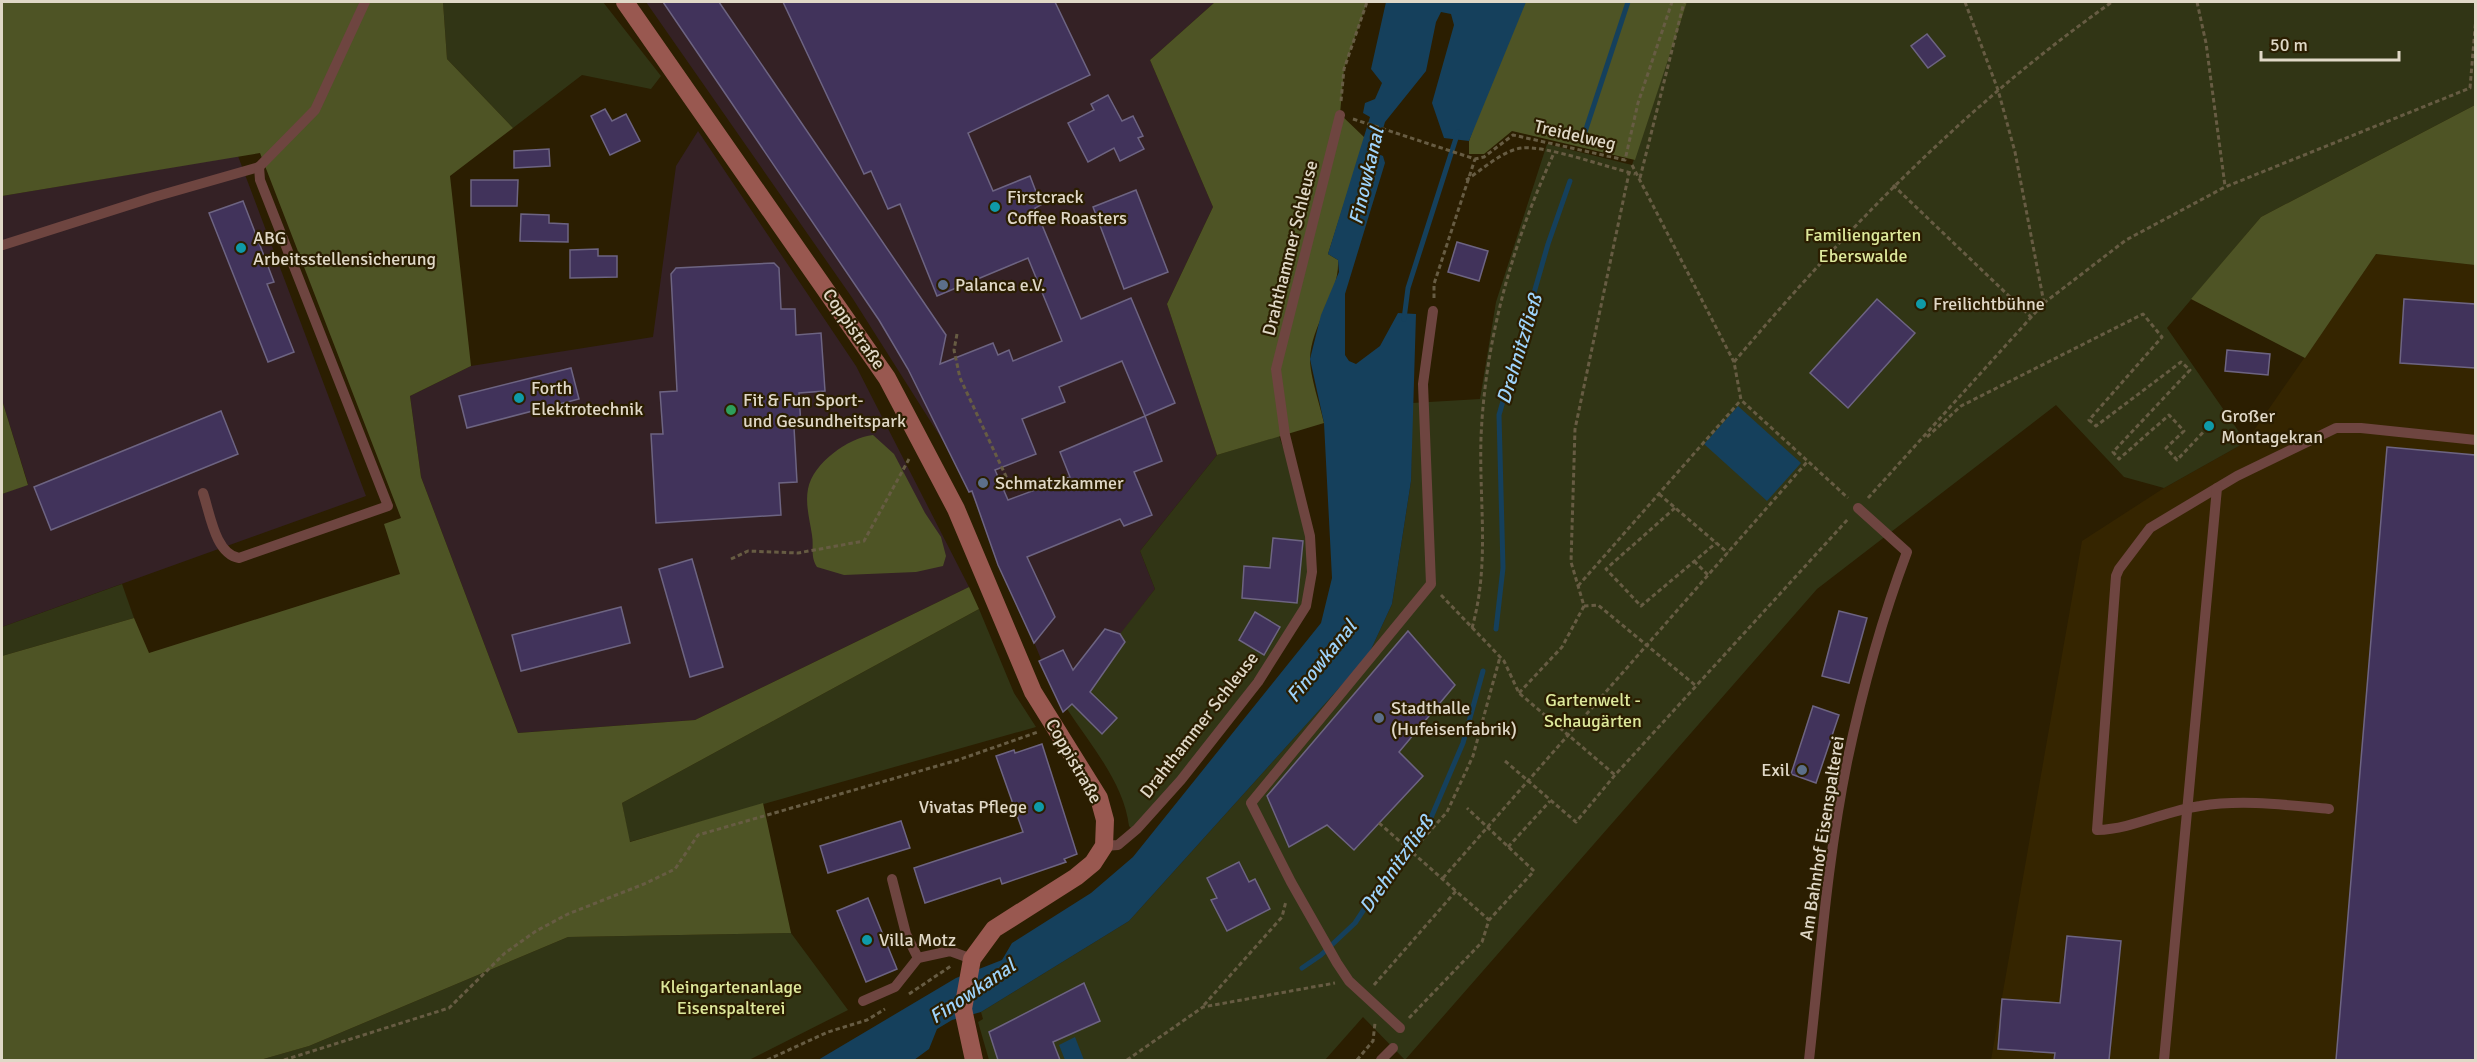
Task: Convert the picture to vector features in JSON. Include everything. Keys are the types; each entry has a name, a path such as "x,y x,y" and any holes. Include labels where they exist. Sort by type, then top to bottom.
{"main road":[{"name":"Coppistraße","path":"626,2 888,378 956,509 1019,662 1053,725 1099,798 1105,820 1104,846"},
{"path":"974,1060 963,1009 972,959 994,930 1077,877 1093,863 1104,846"}],"lane":[{"path":"3,245 154,197 260,167 315,110 365,2"},
{"name":"Drahthammer Schleuse","path":"1104,846 1118,845 1137,829 1181,780 1258,682 1306,606 1312,572 1310,536 1285,435 1276,369 1340,115"},
{"path":"203,492 222,548 230,556 239,558 388,506 260,180 260,167"},
{"path":"1400,1028 1366,994 1348,981 1321,939 1251,803 1431,584 1423,384 1433,311"},
{"path":"2330,809 2242,802 2189,808 2148,819 2122,830 2097,830 2116,576 2150,528 2217,488 2336,428 2361,428 2475,441"},
{"path":"2164,1060 2173,940 2189,808 2217,488"},
{"name":"Am Bahnhof Eisenspalterei","path":"1809,1060 1833,855 1847,763 1880,623 1906,552 1858,508"},
{"path":"892,879 906,934 918,958"},
{"path":"863,1001 895,987 918,958 950,951 972,959"},
{"path":"1382,1060 1393,1048"}],"path":[{"path":"1340,115 1344,69 1367,2"},
{"name":"Treidelweg","path":"1475,159 1484,157 1513,135 1625,160 1638,104 1672,2"},
{"path":"1640,180 1684,2"},
{"path":"1965,2 1998,90 2015,152 2044,303"},
{"path":"1734,362 1804,279 1893,185 1998,90 2112,2"},
{"path":"2197,2 2206,43 2225,187"},
{"path":"1505,761 1576,822 1695,685 1914,448 2044,303 2126,240 2225,187 2470,88 2475,17"},
{"path":"1366,123 1475,159 1466,180 1434,284 1433,311"},
{"path":"1466,180 1502,156 1522,148 1554,153 1637,175"},
{"path":"1472,628 1480,601 1484,559 1480,479 1487,374 1504,290 1528,211 1554,153"},
{"path":"1632,165 1734,362 1741,400 1858,508"},
{"path":"1519,693 1562,647 1584,606 1570,562 1575,429 1629,173"},
{"path":"1893,185 2032,318"},
{"path":"1914,448 1961,406 2143,314 2162,337 2089,420 2096,426 2181,362 2190,370 2113,452 2119,459 2169,415 2184,431 2166,448 2177,460 2209,426"},
{"path":"957,334 954,350 960,378 1010,485"},
{"path":"1578,586 1741,400"},
{"path":"731,559 748,551 798,553 864,541 921,438"},
{"path":"1443,878 1807,462"},
{"path":"1659,494 1728,553"},
{"path":"1675,508 1606,569 1641,606 1716,543"},
{"path":"1694,561 1708,575"},
{"path":"1584,606 1598,604 1695,685"},
{"path":"1450,605 1500,657 1519,693 1615,775"},
{"path":"1412,851 1447,812 1473,756 1500,657"},
{"path":"284,1060 449,1008 505,953 536,931 568,914 645,884 675,868 698,835 958,760 1034,734 1053,725"},
{"path":"1508,847 1550,801"},
{"path":"1400,1028 1482,942 1489,920 1534,871 1467,808"},
{"path":"1379,823 1489,920"},
{"path":"1127,1060 1203,1007 1282,917 1291,882"},
{"path":"1366,994 1456,891"},
{"path":"1203,1007 1348,981"},
{"path":"1357,1060 1373,1041 1376,1005"},
{"path":"767,1060 828,1032 843,1030"}],"shaded area":[{"path":"646,2 1215,2 1150,60 1213,207 1167,304 1217,455 1140,551 1155,589 1121,634 1125,642 1096,684 1063,712 979,510 955,460 853,299"},
{"path":"698,131 856,366 969,587 695,720 518,733 421,477 410,396 471,366 653,337 676,166"},
{"path":"238,156 366,496 2,627 2,494 28,484 2,400 2,196"},
{"path":"2376,254 2475,265 2475,1060 1991,1060 2082,541 2164,488 2246,442"}],"green space":[{"path":"2,2 443,2 447,59 513,128 450,176 471,366 410,396 421,477 518,733 695,720 969,587 979,609 622,803 630,842 763,803 791,933 568,937 309,1046 260,1060 2,1060 2,656 134,618 149,653 400,574 384,524 401,518 260,153 2,196"},
{"path":"443,2 603,2 661,76 651,89 582,75 513,128 447,59"},
{"path":"1215,2 1367,2 1344,69 1340,114 1365,138 1328,254 1338,260 1335,285 1315,334 1310,359 1313,382 1324,423 1217,455 1167,304 1213,207 1150,60"},
{"path":"1518,2 1687,2 1635,160 1512,131 1484,154 1469,154 1469,141"},
{"name":"Familiengarten Eberswalde","path":"1687,2 2475,2 2475,105 2261,217 2167,328 2246,442 2164,488 2124,477 2056,405 1817,589 1405,1060 1363,1017 1325,1060 989,1060 978,1022 983,1019 981,1012 1129,921 1368,656 1392,604 1411,481 1412,403 1480,399 1496,302 1547,144 1632,165"},
{"path":"2475,105 2475,265 2376,254 2305,358 2191,299 2261,217"},
{"path":"2,400 28,485 2,494"},
{"path":"873,435 894,454 925,513 941,537 946,556 943,566 916,572 844,575 817,567 813,555 813,539 807,506 811,479 833,453 853,441"},
{"path":"1279,436 1310,523 1311,603 1194,759 1133,830 1129,826 1120,794 1105,764 1067,709 1096,684 1125,642 1120,634 1155,589 1140,551 1217,455"},
{"path":"122,584 134,618 2,656 2,627"},
{"path":"979,609 1014,693 1036,727 629,842 622,803"},
{"name":"Kleingartenanlage Eisenspalterei","path":"791,933 848,1010 749,1060 260,1060 309,1046 568,937"}],"water":[{"name":"Finowkanal","path":"1386,2 1526,2 1469,141 1444,138 1432,103 1454,25 1451,14 1441,12 1436,22 1426,71 1385,122 1376,153 1383,156 1385,163 1345,294 1345,355 1349,361 1356,364 1380,346 1398,313 1416,314 1411,481 1392,604 1368,656 1129,921 981,1012 952,1020 937,1029 929,1049 914,1060 818,1060 956,978 1002,960 1012,943 1091,893 1133,857 1321,623 1332,578 1324,423 1310,359 1321,315 1339,272 1338,260 1328,254 1370,117 1363,113 1365,103 1375,99 1382,83 1371,69"},
{"path":"1738,406 1801,463 1767,501 1704,444"},
{"path":"1075,1037 1084,1060 1065,1060 1059,1045"}],"building":[{"path":"663,2 719,2 946,335 940,364 993,343 998,355 1009,350 1013,361 1062,341 1028,258 937,296 900,204 888,209 871,171 864,174 783,2 1055,2 1090,75 968,133 993,191 1030,176 1041,205 1035,208 1081,319 1131,298 1175,403 1145,416 1162,461 1134,472 1152,515 1124,526 1120,519 1027,557 1055,617 1034,643 998,565 972,491 969,492 908,369 879,320","holes":["1122,361 1145,416 1060,452 1070,477 1008,500 995,470 1036,454 1022,419 1065,402 1059,387"]},
{"path":"1927,34 1945,56 1928,68 1911,46"},
{"path":"1108,95 1122,121 1133,116 1143,136 1138,138 1144,149 1120,161 1114,148 1088,162 1068,123 1094,110 1091,104"},
{"path":"605,109 612,121 626,114 640,141 610,155 591,116"},
{"path":"549,149 550,166 514,168 514,151"},
{"path":"471,180 518,180 517,206 471,206"},
{"path":"1136,190 1168,272 1124,289 1093,207"},
{"name":"ABG Arbeitsstellensicherung","path":"243,201 274,282 267,284 294,352 268,362 209,213"},
{"path":"521,214 549,215 549,223 568,224 568,242 520,241"},
{"path":"1457,242 1488,251 1479,281 1448,272"},
{"path":"598,249 598,256 617,256 617,277 570,278 570,250"},
{"name":"Fit & Fun Sport- und Gesundheitspark","path":"774,263 779,268 781,309 795,309 796,335 821,333 825,391 799,393 801,427 794,427 797,482 779,483 781,515 656,523 651,434 663,434 660,392 677,391 671,274 676,268"},
{"path":"1877,299 1915,333 1848,408 1810,373"},
{"path":"2404,299 2475,304 2475,368 2400,363"},
{"path":"2227,350 2270,354 2268,375 2225,371"},
{"name":"Forth Elektrotechnik","path":"571,368 579,399 467,428 459,396"},
{"path":"221,411 238,454 51,530 34,487"},
{"path":"2387,447 2475,455 2475,1060 2336,1060"},
{"path":"1273,538 1303,541 1297,603 1242,598 1244,566 1270,568"},
{"path":"692,559 723,667 690,677 659,569"},
{"path":"621,607 630,643 521,671 512,635"},
{"path":"1839,611 1867,618 1849,683 1822,676"},
{"path":"1255,612 1280,627 1264,655 1239,640"},
{"path":"1105,629 1120,634 1125,642 1090,692 1117,718 1102,734 1072,704 1063,712 1039,661 1063,650 1073,670"},
{"name":"Stadthalle (Hufeisenfabrik)","path":"1408,631 1455,685 1399,752 1423,776 1354,850 1327,825 1289,847 1267,796"},
{"path":"1813,706 1839,715 1816,783 1791,774"},
{"name":"Vivatas Pflege","path":"1042,744 1077,854 1064,859 1066,862 1002,884 1000,878 925,903 914,868 1023,832 996,756 1014,750 1015,753"},
{"path":"901,821 910,848 828,873 820,846"},
{"path":"1239,862 1249,882 1255,879 1270,909 1227,931 1211,900 1217,898 1207,878"},
{"name":"Villa Motz","path":"868,898 897,969 866,982 837,911"},
{"path":"2067,936 2121,941 2109,1060 2054,1060 2055,1053 1998,1049 2002,999 2060,1003"},
{"path":"1084,983 1100,1021 1053,1042 1060,1060 998,1060 989,1032"}],"waterway":[{"path":"1583,138 1628,2"},
{"path":"1404,319 1408,288 1458,132"},
{"name":"Drehnitzfließ","path":"1496,629 1503,568 1499,415 1548,244 1570,181"},
{"name":"Drehnitzfließ","path":"1302,968 1321,955 1355,923 1396,861 1430,820 1463,743 1483,671"}],"place":[{"name":"Firstcrack Coffee Roasters","path":"995,207"},
{"name":"ABG Arbeitsstellensicherung","path":"241,248"},
{"name":"Palanca e.V.","path":"943,285"},
{"name":"Freilichtbühne","path":"1921,304"},
{"name":"Forth Elektrotechnik","path":"519,398"},
{"name":"Fit & Fun Sport- und Gesundheitspark","path":"731,410"},
{"name":"Großer Montagekran","path":"2209,426"},
{"name":"Schmatzkammer","path":"983,483"},
{"name":"Stadthalle (Hufeisenfabrik)","path":"1379,718"},
{"name":"Exil","path":"1802,770"},
{"name":"Vivatas Pflege","path":"1039,807"},
{"name":"Villa Motz","path":"867,940"}],"park label":[{"name":"Gartenwelt - Schaugärten","path":"1593,710"}]}
